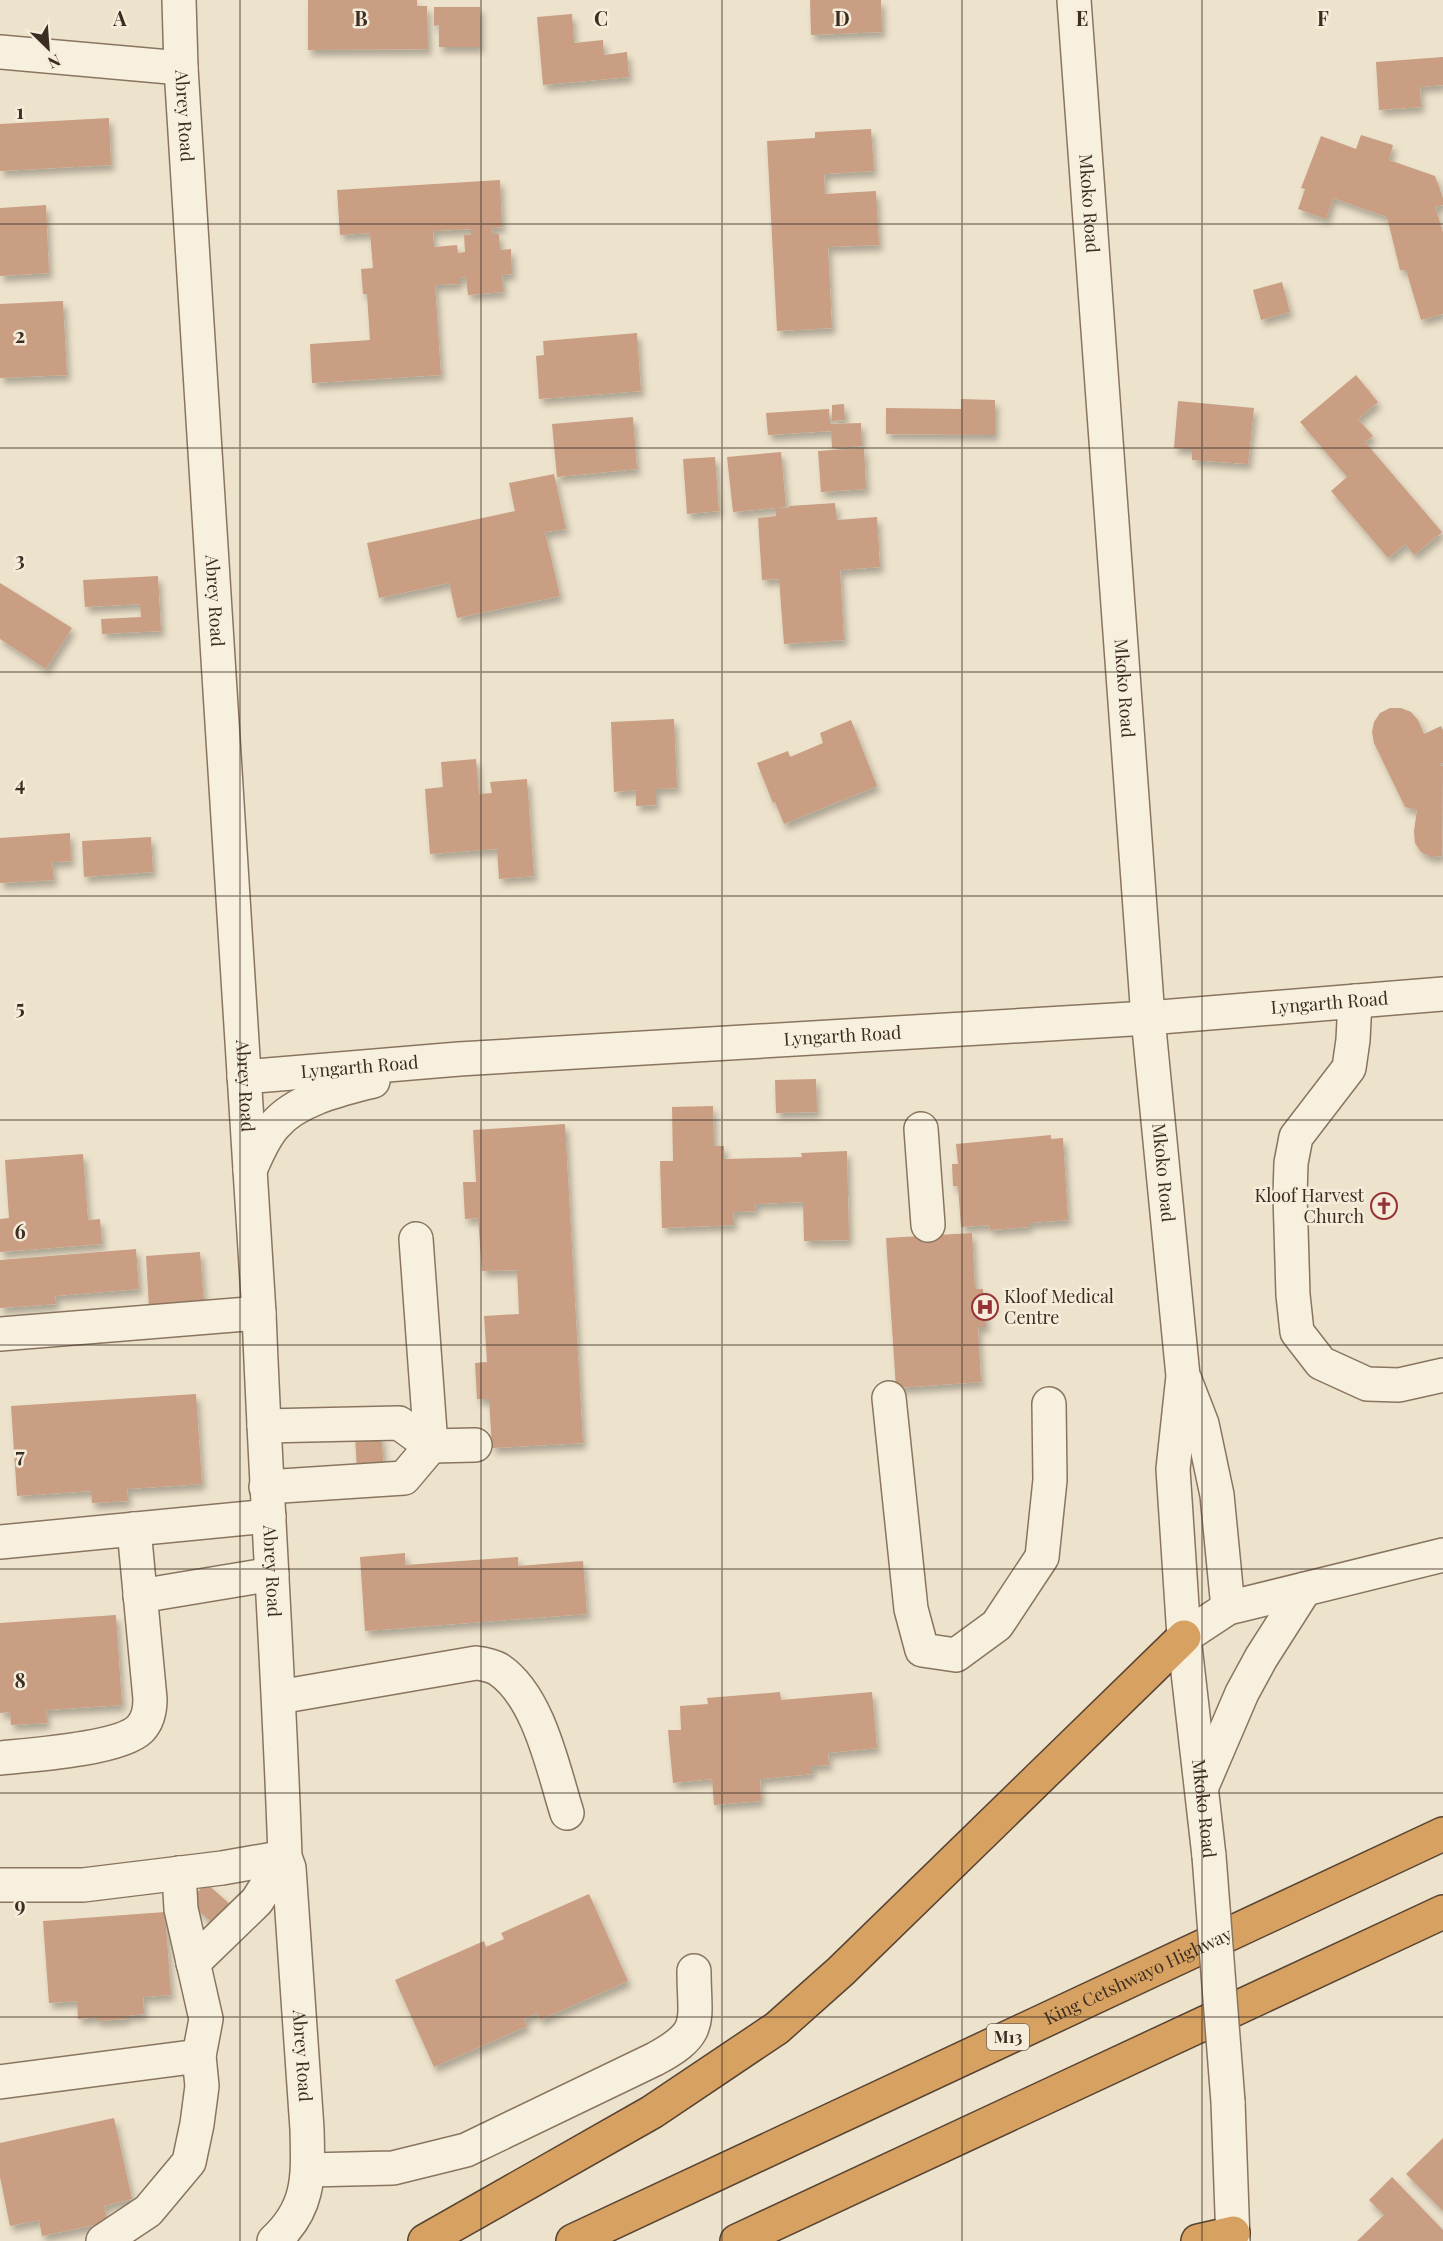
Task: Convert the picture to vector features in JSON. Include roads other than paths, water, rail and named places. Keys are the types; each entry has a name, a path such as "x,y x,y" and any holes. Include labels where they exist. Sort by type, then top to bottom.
{"highway":[{"path":"425,2241 651,2112 777,2028 841,1971 1184,1636"},
{"name":"King Cetshwayo Highway","path":"573,2241 1443,1834"},
{"path":"737,2241 1443,1912"},
{"path":"1198,2241 1233,2237"}],"street":[{"name":"Abrey Road","path":"179,0 181,68 249,1173 260,1313 285,1857 289,1869 307,2129 306,2193 291,2221 274,2241"},
{"name":"Mkoko Road","path":"1074,0 1148,1018 1183,1376 1173,1469 1184,1636 1209,1856 1228,2102 1233,2237"},
{"path":"0,52 181,68"},
{"name":"Lyngarth Road","path":"244,1077 459,1059 1148,1018 1443,994"},
{"path":"1355,1001 1349,1068 1296,1137 1291,1163 1293,1295 1297,1332 1321,1363 1368,1384 1399,1385 1443,1375"},
{"path":"249,1173 270,1130 283,1116 292,1111 319,1097 346,1088 459,1059"},
{"path":"921,1129 928,1225"},
{"path":"0,1542 134,1529 268,1501 404,1478 431,1446 416,1239"},
{"path":"0,1334 260,1313"},
{"name":"Mkoko Road","path":"1183,1376 1202,1424 1218,1495 1228,1608"},
{"path":"889,1398 911,1609 922,1650 956,1655 997,1625 1042,1557 1050,1479 1049,1404"},
{"path":"264,1426 399,1424 431,1446 475,1445"},
{"path":"0,1758 122,1740 142,1726 148,1716 150,1699 134,1529"},
{"path":"1184,1636 1228,1608 1443,1555"},
{"path":"140,1596 272,1574"},
{"path":"1202,1787 1242,1694 1261,1658 1305,1589"},
{"path":"279,1697 476,1664 489,1665 512,1680 525,1698 541,1732 567,1813"},
{"path":"0,1885 83,1885 285,1857"},
{"path":"194,1963 257,1901 285,1857"},
{"path":"103,2241 148,2211 189,2162 197,2124 202,2086 200,2056 206,2019 181,1909 179,1873"},
{"path":"308,2170 393,2168 466,2150 655,2059 685,2041 693,2031 694,1971"},
{"path":"0,2082 200,2056"}],"place":[{"name":"Kloof Harvest Church","path":"1384,1206"},
{"name":"Kloof Medical Centre","path":"985,1307"}]}
